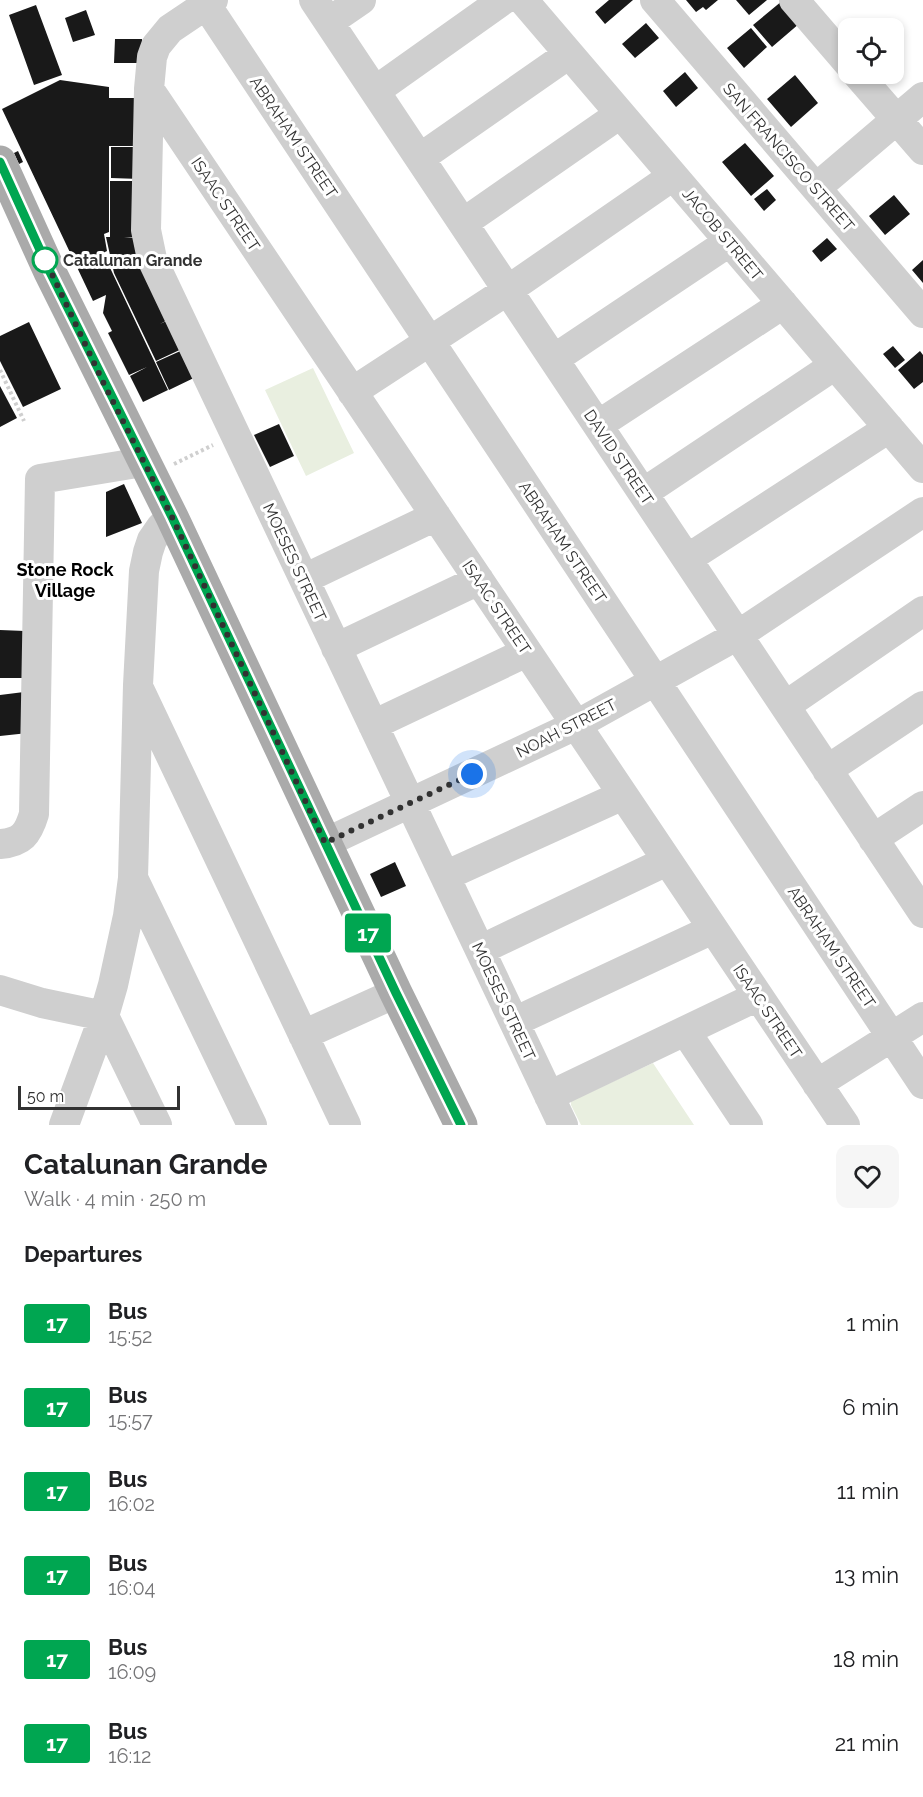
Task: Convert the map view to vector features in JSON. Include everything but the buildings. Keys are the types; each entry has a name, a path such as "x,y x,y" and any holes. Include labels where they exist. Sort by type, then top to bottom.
{"main road":[{"path":"0,162 50,272 172,517 396,993 461,1125"}],"street":[{"path":"322,11 361,0"},
{"path":"375,91 504,0"},
{"name":"JACOB STREET","path":"523,0 923,468"},
{"name":"SAN FRANCISCO STREET","path":"655,0 923,313"},
{"path":"794,0 838,51"},
{"name":"MOESES STREET","path":"208,2 170,29 156,46 152,57 149,89 146,230 148,245 157,271 563,1125"},
{"name":"ABRAHAM STREET","path":"208,2 923,1084"},
{"name":"DAVID STREET","path":"322,11 922,911"},
{"path":"420,158 569,54"},
{"path":"866,84 923,150"},
{"name":"ISAAC STREET","path":"149,89 845,1125"},
{"path":"816,188 923,97"},
{"path":"463,223 620,114"},
{"path":"352,392 508,290 674,176"},
{"path":"554,360 729,242"},
{"path":"597,425 783,304"},
{"path":"643,493 835,366"},
{"path":"687,559 889,428"},
{"path":"0,844 12,843 23,837 30,827 34,814 40,479 147,469"},
{"name":"NOAH STREET","path":"325,843 576,725 738,635 923,512"},
{"path":"304,579 436,516"},
{"path":"64,1125 104,1016 121,948 133,878 138,685 144,571 152,540 172,517"},
{"path":"336,648 479,580"},
{"path":"785,706 923,611"},
{"path":"373,725 527,652"},
{"path":"138,685 346,1125"},
{"path":"828,770 923,706"},
{"path":"445,876 623,795"},
{"path":"873,839 923,806"},
{"path":"480,950 667,861"},
{"path":"133,878 252,1125"},
{"path":"514,1022 713,929"},
{"path":"0,990 42,1003 104,1016"},
{"path":"303,1035 396,993"},
{"path":"549,1096 758,996"},
{"path":"104,1016 157,1125"},
{"path":"817,1084 923,1017"},
{"path":"686,1032 748,1125"}],"path":[{"path":"0,370 24,421"},
{"path":"147,469 235,434"}],"green space":[{"path":"313,368 354,453 306,476 265,390"},
{"path":"653,1063 694,1125 581,1125 571,1101"}],"bus line":[{"name":"17","path":"0,162 50,272 172,517 396,993 461,1125"}],"place":[{"name":"Catalunan Grande","path":"45,260"}],"district":[{"name":"Stone Rock Village","path":"65,580"}],"route":[{"path":"45,260 42,253 103,382 172,517 325,843 472,774"}]}
